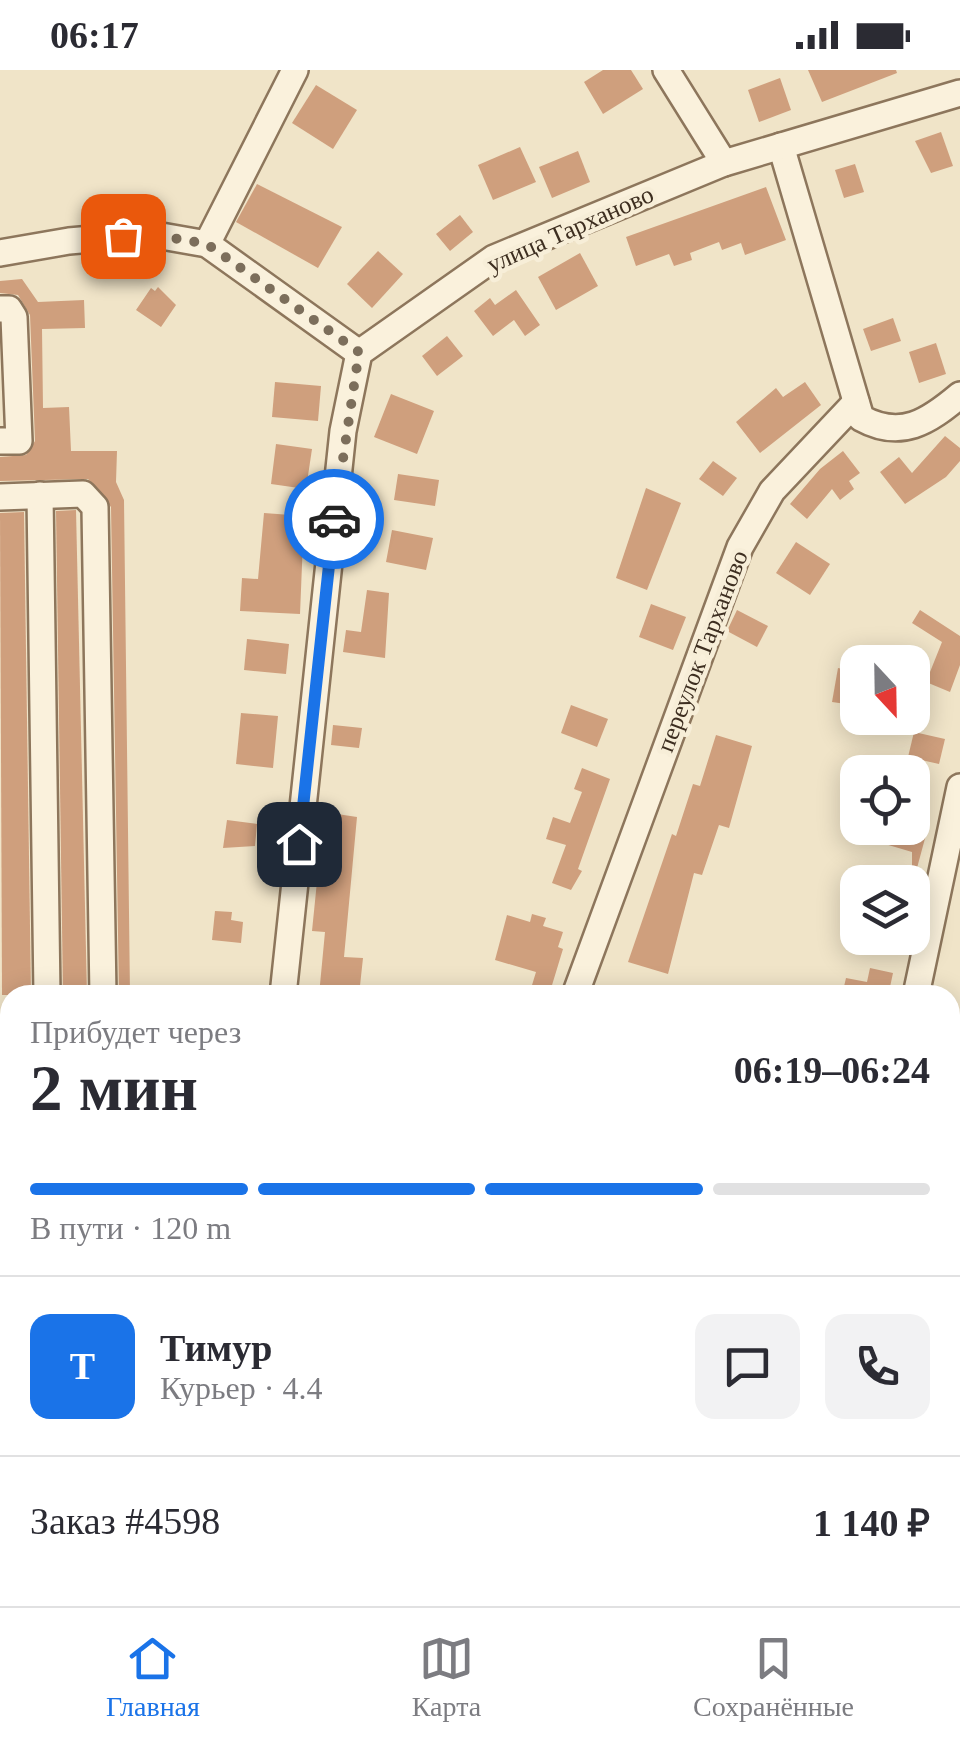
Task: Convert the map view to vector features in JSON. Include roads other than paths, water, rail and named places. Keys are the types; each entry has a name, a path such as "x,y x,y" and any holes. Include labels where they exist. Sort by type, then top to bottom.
{"street":[{"path":"207,244 295,70"},
{"path":"666,70 724,163"},
{"name":"улица Тарханово","path":"359,352 494,258 724,163 960,93"},
{"path":"780,146 861,418 882,430 902,428 936,415 960,395"},
{"path":"0,253 69,241 150,234 207,244 359,352 344,431 284,985"},
{"path":"0,309 9,309 14,317 19,440 0,441"},
{"name":"переулок Тарханово","path":"580,985 740,546 772,492 856,402"},
{"path":"0,497 82,494 95,507 102,985"},
{"path":"40,496 47,985"},
{"path":"918,985 960,788"}]}
